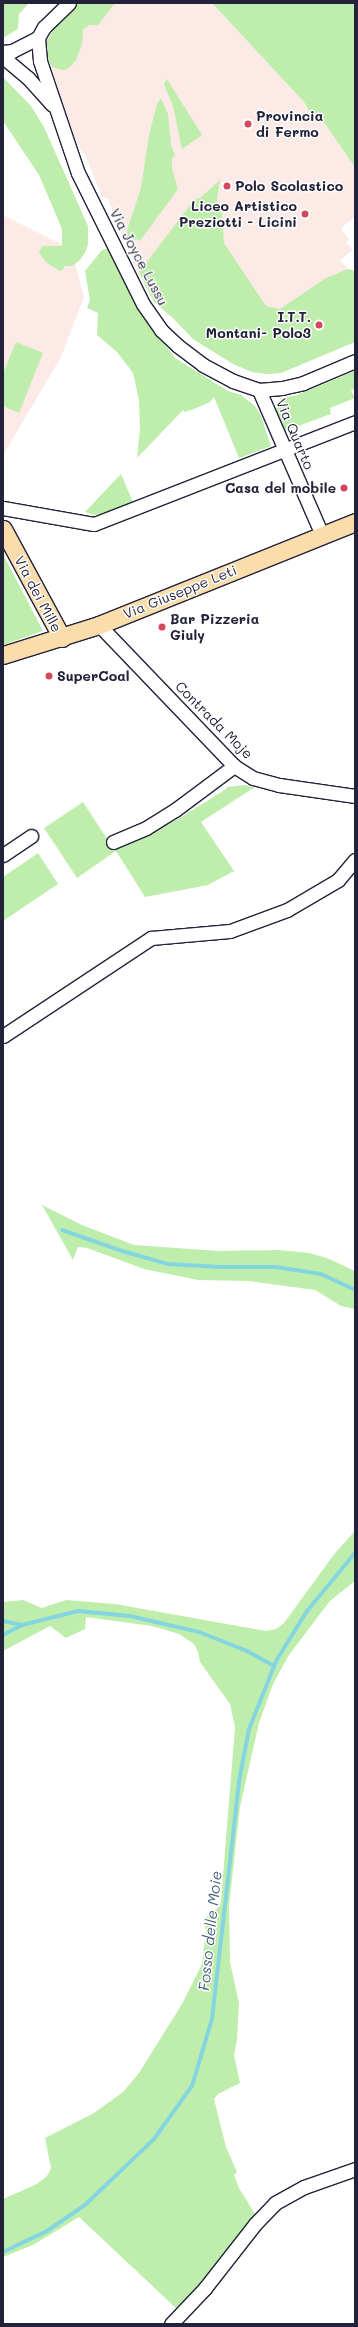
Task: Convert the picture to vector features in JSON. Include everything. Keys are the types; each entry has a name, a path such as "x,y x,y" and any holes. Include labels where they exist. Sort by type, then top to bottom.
{"main road":[{"name":"Via Giuseppe Leti","path":"3,654 62,638 99,625 355,522"},
{"name":"Via dei Mille","path":"3,529 62,638"}],"street":[{"path":"3,52 12,51 38,38 44,27 69,3"},
{"name":"Via Joyce Lussu","path":"38,38 40,61 78,173 144,304 161,330 178,346 203,365 233,381 259,390 282,388 303,383 355,361"},
{"path":"3,57 28,78 56,110"},
{"name":"Via Quarto","path":"259,390 322,535"},
{"path":"3,508 94,524 355,422"},
{"name":"Contrada Moje","path":"99,625 234,766 253,778 279,785 355,796"},
{"path":"113,842 146,828 175,810 234,766"},
{"path":"3,855 31,836"},
{"path":"3,1036 151,938 230,931 287,910 338,880 355,860"},
{"path":"171,2324 206,2288 255,2224 275,2203 304,2187 355,2169"}],"shaded area":[{"name":"Polo Scolastico","path":"78,3 212,3 304,102 312,116 325,124 355,167 355,217 341,228 349,240 346,242 353,250 340,260 348,269 355,271 355,342 281,373 267,374 252,372 233,364 193,339 174,319 154,302 133,263 133,243 128,243 122,239 121,231 108,199 102,197 85,154 82,152 75,139 46,52 46,43 49,36"},
{"path":"3,215 71,249 84,297 61,357 3,455"}],"green space":[{"path":"3,3 29,3 19,14 18,29 3,38"},
{"path":"78,3 115,3 98,25 90,25 83,29 82,44 76,60 70,67 64,70 58,69 52,66 48,59 46,43 55,26"},
{"path":"212,3 355,3 355,167 325,124 312,116 304,102"},
{"path":"3,77 31,106 44,127 88,226 88,244 86,251 80,260 72,266 64,266 63,270 60,271 47,263 39,253 42,246 62,246 62,229 39,175 3,121"},
{"path":"167,79 202,135 182,149 173,106 164,84"},
{"path":"161,98 168,114 171,145 175,155 172,159 172,169 178,189 140,241 137,239 131,242 125,240 125,236 141,188 149,135 157,104"},
{"path":"220,180 217,199 222,214 224,243 266,306 280,309 326,278 348,269 355,271 355,342 281,373 267,374 252,372 233,364 193,339 174,319 154,302 139,272 194,200 200,198"},
{"path":"109,248 147,320 175,358 228,391 241,395 255,406 261,416 271,446 239,458 214,397 210,402 194,409 185,412 183,410 137,458 140,429 139,400 133,373 117,352 97,335 98,313 87,308 90,300 85,271 102,250"},
{"path":"16,342 43,353 19,413 3,406 3,373"},
{"path":"355,371 355,389 351,390 355,398 330,408 331,414 282,432 276,409 281,398 297,395"},
{"path":"121,474 133,502 102,514 94,515 85,512"},
{"path":"3,554 43,631 3,645"},
{"path":"244,785 255,787 201,822 234,871 208,885 145,897 116,851 77,878 44,828 83,802 109,842 148,834 180,818 227,787"},
{"path":"38,853 58,884 3,921 3,877"},
{"path":"42,1205 82,1225 134,1245 219,1251 278,1250 309,1253 327,1258 355,1271 355,1309 341,1306 315,1290 249,1281 198,1280 144,1269 87,1248 78,1247 73,1260"},
{"path":"355,1531 355,1581 330,1601 289,1655 273,1684 259,1723 240,1807 229,1906 230,1962 239,2003 237,2040 234,2055 240,2083 218,2094 214,2099 226,2147 237,2172 234,2175 239,2188 255,2214 217,2267 178,2310 79,2217 33,2245 3,2257 3,2199 37,2184 47,2176 51,2168 45,2138 94,2113 123,2092 139,2073 182,2004 202,1964 206,1931 203,1920 220,1906 221,1901 235,1727 230,1704 200,1662 198,1652 194,1644 179,1634 152,1626 86,1617 85,1629 66,1638 50,1626 3,1651 3,1602 23,1600 42,1608 66,1600 115,1604 266,1631 276,1629 284,1623 335,1553"}],"waterway":[{"path":"62,1230 122,1251 168,1264 220,1267 276,1267 321,1274 355,1290"},
{"name":"Fosso delle Moie","path":"3,2252 47,2231 85,2205 154,2139 192,2086 212,2019 239,1781 249,1729 276,1661 307,1611 355,1553"},
{"path":"3,1635 22,1625 78,1611 130,1616 199,1632 247,1651 274,1666"},
{"path":"3,1621 22,1625"}],"place":[{"name":"Provincia di Fermo","path":"248,124"},
{"name":"Polo Scolastico","path":"227,186"},
{"name":"Liceo Artistico Preziotti - Licini","path":"305,214"},
{"name":"I.T.T. Montani- Polo3","path":"319,325"},
{"name":"Casa del mobile","path":"344,488"},
{"name":"Bar Pizzeria Giuly","path":"162,627"},
{"name":"SuperCoal","path":"49,676"}]}
